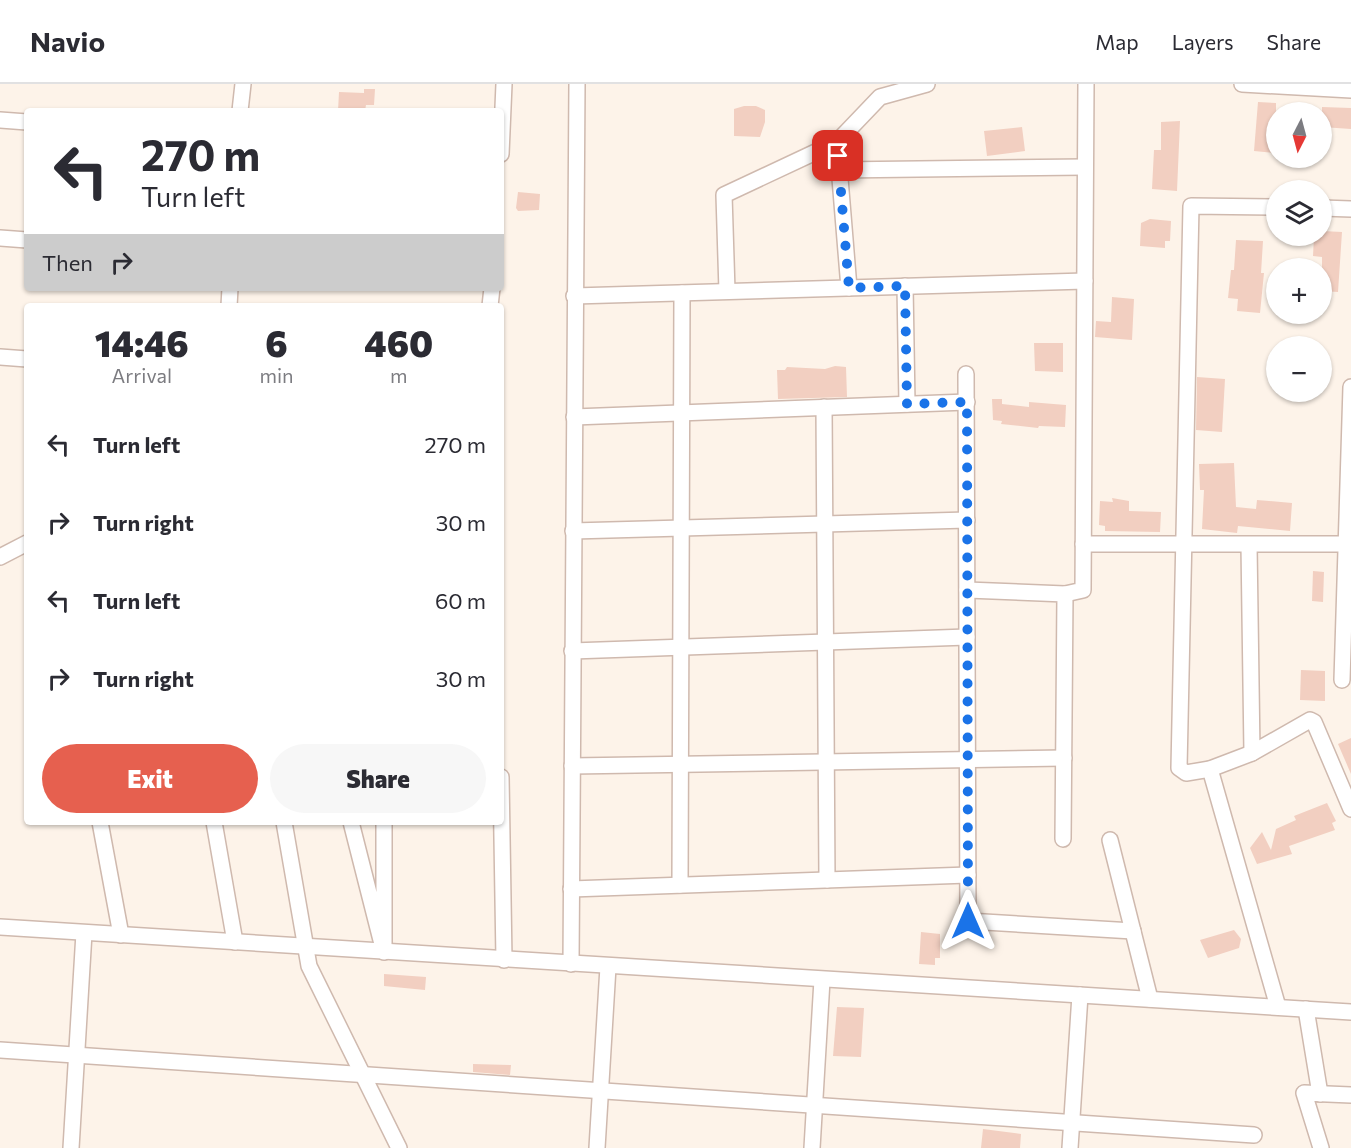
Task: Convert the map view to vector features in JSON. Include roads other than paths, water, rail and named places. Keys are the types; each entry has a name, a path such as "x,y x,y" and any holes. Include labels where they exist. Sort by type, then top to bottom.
{"street":[{"path":"240,108 243,84"},
{"path":"503,108 504,84"},
{"path":"571,964 577,84"},
{"path":"727,291 724,195 837,142 880,97 927,84"},
{"path":"967,590 1065,594 1083,590 1086,84"},
{"path":"1242,84 1351,90"},
{"path":"0,120 24,122"},
{"path":"837,142 849,288"},
{"path":"839,170 1085,166"},
{"path":"1266,207 1191,206 1179,768 1186,773 1210,769 1252,753 1305,721 1314,722 1351,809"},
{"path":"1332,208 1351,209"},
{"path":"0,238 24,240"},
{"path":"574,296 1085,281"},
{"path":"905,286 907,404"},
{"path":"680,885 682,292"},
{"path":"0,357 24,359"},
{"path":"966,374 968,921 1133,931"},
{"path":"1351,387 1346,544 1348,561 1342,680 1351,675"},
{"path":"574,417 967,402"},
{"path":"824,407 827,879"},
{"path":"573,531 967,520"},
{"path":"1083,544 1346,544"},
{"path":"0,557 24,545"},
{"path":"1249,545 1252,753"},
{"path":"1063,839 1065,594"},
{"path":"572,651 967,637"},
{"path":"572,766 1064,758"},
{"path":"1210,769 1278,1007"},
{"path":"101,825 121,935"},
{"path":"215,825 235,942"},
{"path":"285,825 309,966 399,1148"},
{"path":"352,825 384,952"},
{"path":"384,825 384,952"},
{"path":"502,825 504,960"},
{"path":"1110,840 1150,999"},
{"path":"571,889 968,874"},
{"path":"0,927 1351,1012"},
{"path":"71,1148 84,933"},
{"path":"597,1148 608,967"},
{"path":"812,1148 822,980"},
{"path":"1070,1148 1080,995"},
{"path":"1306,1009 1320,1094"},
{"path":"0,1050 1071,1120 1254,1135"},
{"path":"1321,1148 1304,1093 1351,1095"}]}
